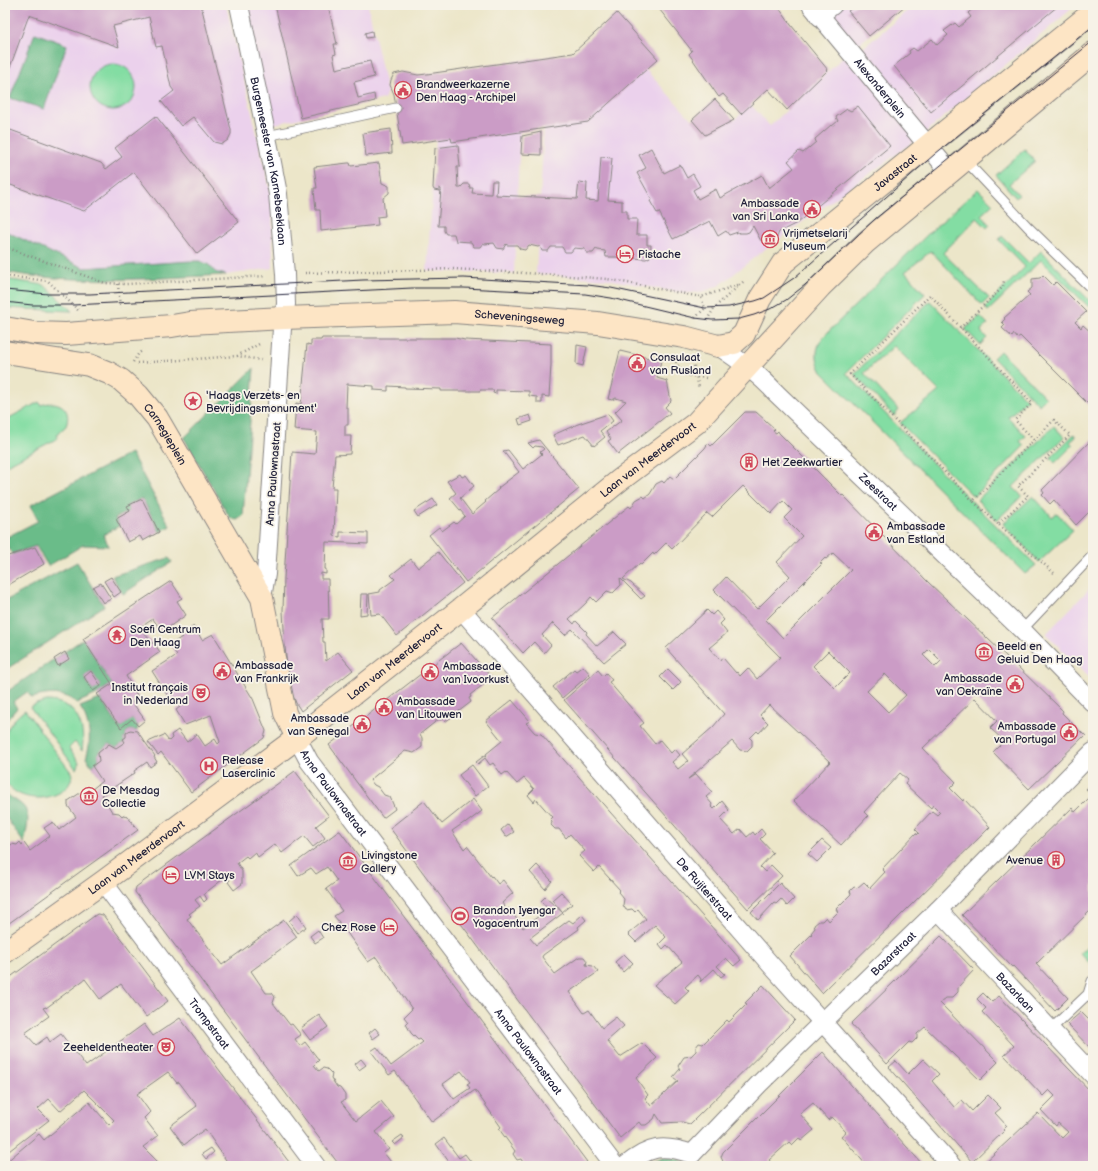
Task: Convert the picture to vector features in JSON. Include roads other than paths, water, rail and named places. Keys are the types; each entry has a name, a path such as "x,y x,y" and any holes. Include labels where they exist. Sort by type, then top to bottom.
{"street":[{"name":"Burgemeester van Karnebeeklaan","path":"239,5 278,194 285,274 286,304 284,318"},
{"path":"815,11 833,5"},
{"name":"Alexanderplein","path":"815,11 928,146 957,165"},
{"name":"Javastraat","path":"718,346 734,342 744,334 760,299 783,263 1093,12"},
{"path":"748,366 830,277 866,242 1093,53"},
{"name":"Scheveningseweg","path":"284,318 454,312 598,323 718,346 748,366"},
{"path":"5,328 34,333 66,334 172,326 190,323 284,318"},
{"name":"Anna Paulownastraat","path":"284,318 266,574 262,598 284,714 309,761 615,1166"},
{"name":"Carnegieplein","path":"5,352 89,365 109,373 121,380 138,395 157,418 262,598"},
{"name":"Laan van Meerdervoort","path":"5,952 103,882 296,738 461,609 620,480 696,423 748,366"},
{"name":"Zeestraat","path":"748,366 1022,630 1093,703"},
{"name":"De Ruijterstraat","path":"461,609 755,946 952,1166"},
{"name":"Bazarstraat","path":"694,1160 758,1084 938,910 1093,752"},
{"name":"Trompstraat","path":"103,882 316,1166"},
{"name":"Bazarlaan","path":"938,910 1093,1075"},
{"path":"625,1166 636,1157 657,1148 677,1149 694,1160"}],"lane":[{"path":"267,136 396,108"},
{"path":"957,165 1028,227 1093,290"},
{"path":"1022,630 1093,555"},
{"path":"1050,1030 1091,997 1092,982"}],"tram line":[{"path":"5,290 48,294 90,294 363,280 464,278 588,285 611,288 705,308 729,307 755,301 764,298 794,278 935,154 1093,26"},
{"path":"5,302 32,305 73,305 412,288 464,288 585,294 611,298 695,318 712,320 739,319 770,309 786,300 805,285 875,219 1093,41"}],"place":[{"name":"Brandweerkazerne Den Haag - Archipel","path":"403,90"},
{"name":"Ambassade van Sri Lanka","path":"812,209"},
{"name":"Vrijmetselarij Museum","path":"770,239"},
{"name":"Pistache","path":"625,254"},
{"name":"Consulaat van Rusland","path":"637,363"},
{"name":"'Haags Verzets- en Bevrijdingsmonument'","path":"193,401"},
{"name":"Het Zeekwartier","path":"749,462"},
{"name":"Ambassade van Estland","path":"874,532"},
{"name":"Soefi Centrum Den Haag","path":"117,635"},
{"name":"Beeld en Geluid Den Haag","path":"984,652"},
{"name":"Ambassade van Frankrijk","path":"222,671"},
{"name":"Ambassade van Ivoorkust","path":"430,672"},
{"name":"Ambassade van Oekraïne","path":"1015,684"},
{"name":"Institut français in Nederland","path":"201,693"},
{"name":"Ambassade van Litouwen","path":"384,707"},
{"name":"Ambassade van Senegal","path":"362,724"},
{"name":"Ambassade van Portugal","path":"1069,732"},
{"name":"Release Laserclinic","path":"209,766"},
{"name":"De Mesdag Collectie","path":"89,796"},
{"name":"Avenue","path":"1056,860"},
{"name":"Livingstone Gallery","path":"348,861"},
{"name":"LVM Stays","path":"171,875"},
{"name":"Brandon Iyengar Yogacentrum","path":"460,916"},
{"name":"Chez Rose","path":"389,927"},
{"name":"Zeeheldentheater","path":"166,1047"}]}
